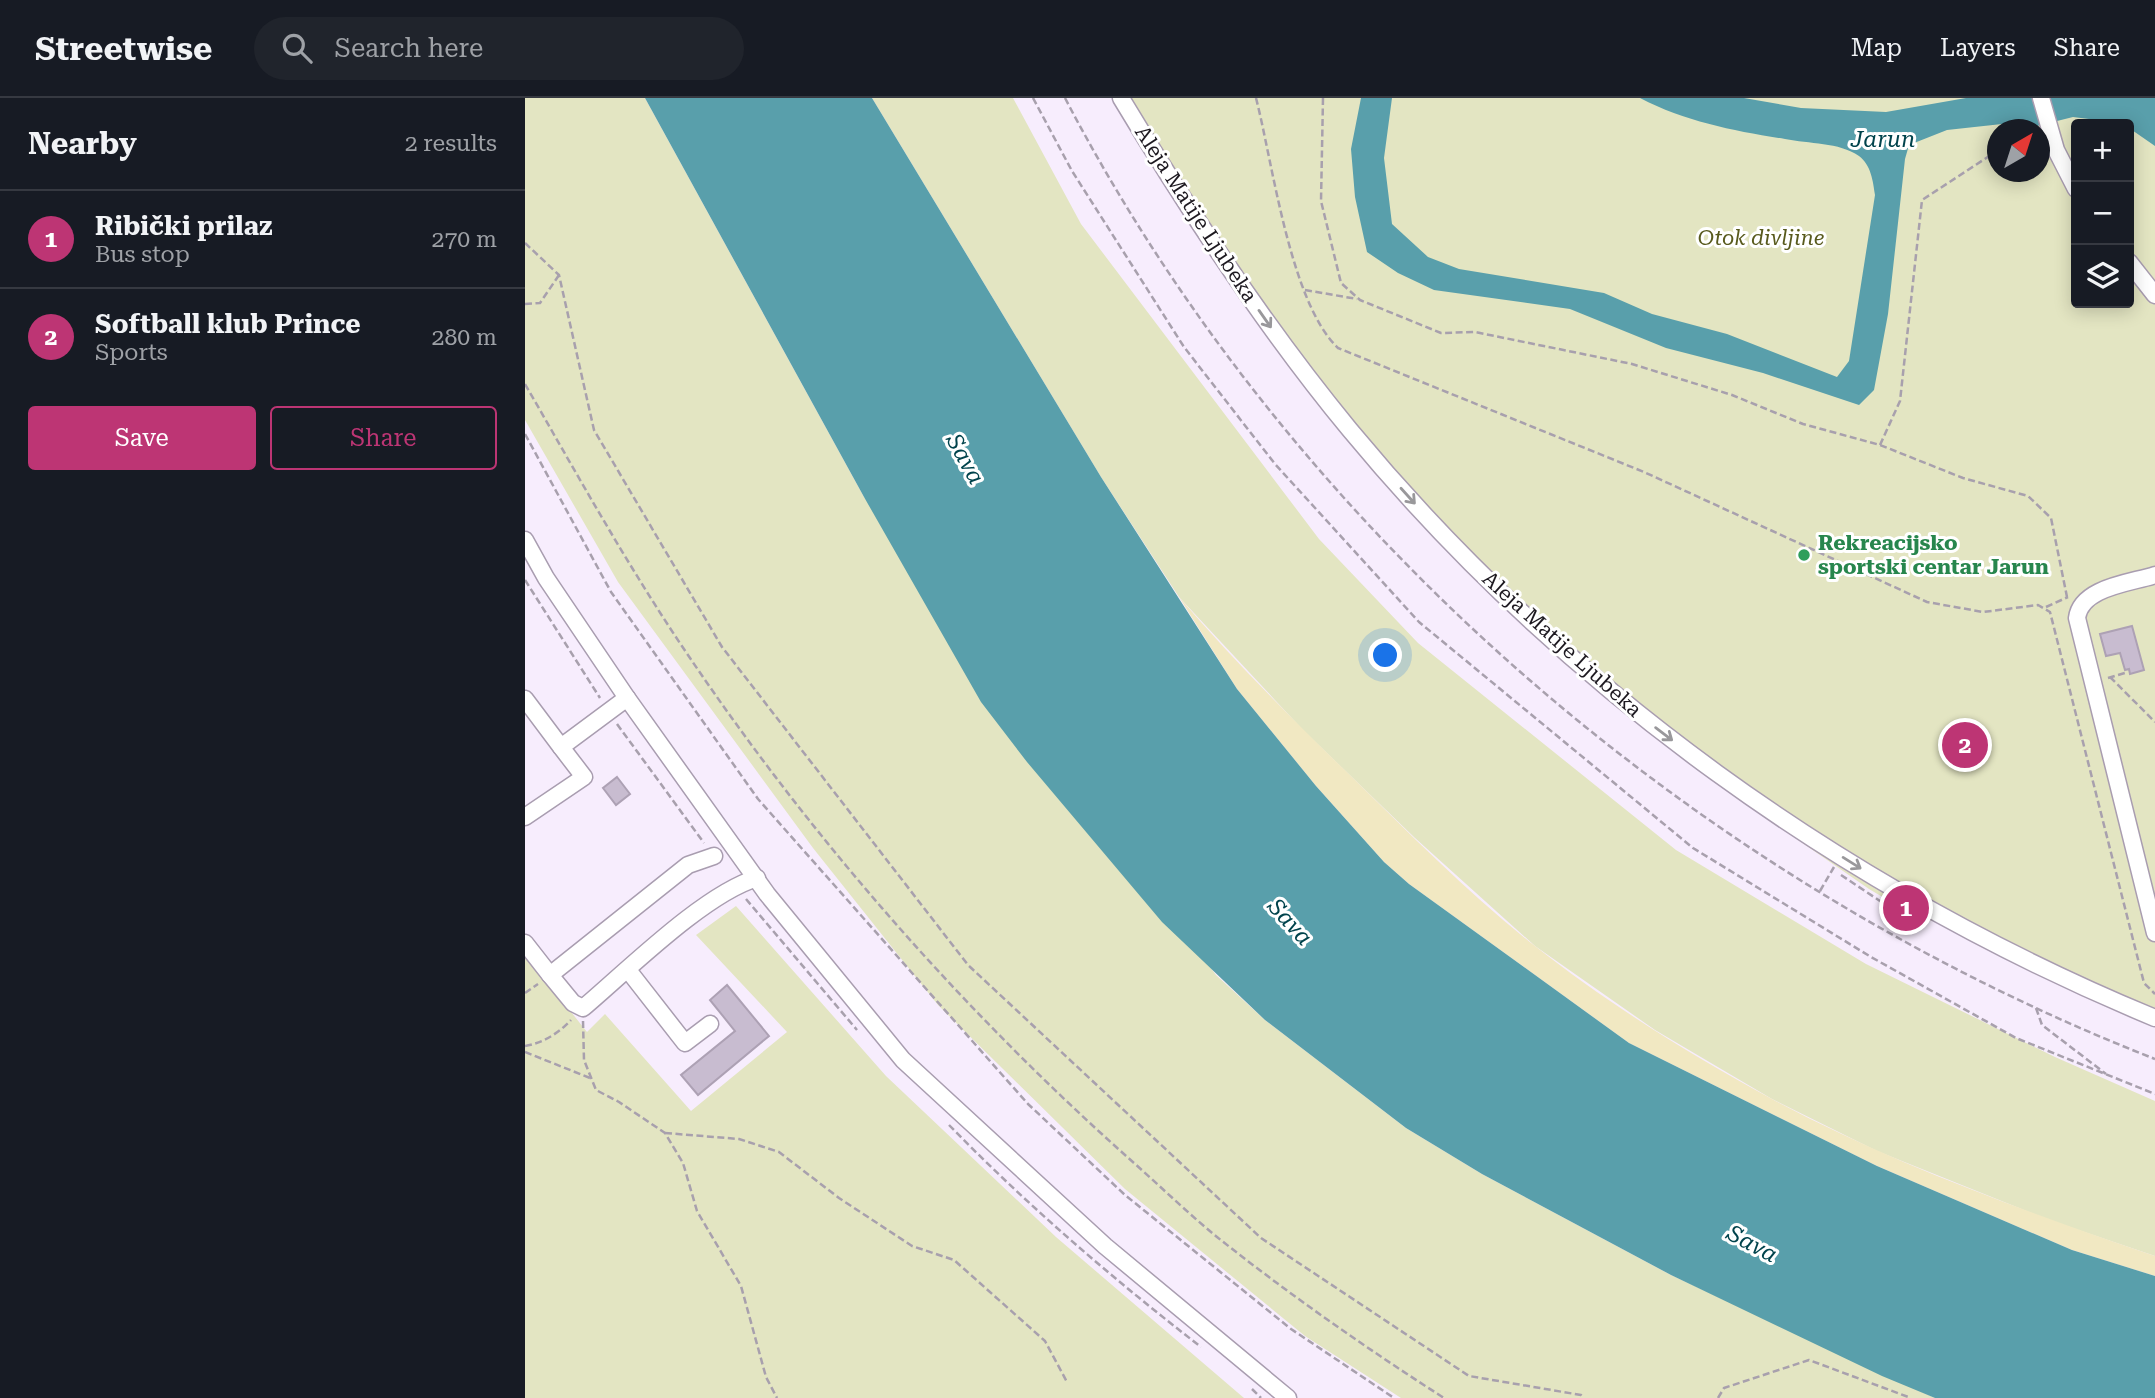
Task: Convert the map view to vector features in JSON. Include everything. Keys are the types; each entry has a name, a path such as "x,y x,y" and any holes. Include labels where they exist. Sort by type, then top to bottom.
{"street":[{"name":"Aleja Matije Ljubeka","path":"1121,98 1224,261 1291,355 1351,431 1501,593 1620,701 1741,790 1892,888 2031,962 2155,1018"},
{"path":"2041,98 2051,136 2072,182"},
{"path":"2134,268 2155,295"},
{"path":"525,540 546,578 627,698 767,894 903,1060 1105,1246 1287,1398"},
{"path":"2155,575 2092,594 2077,611 2077,624 2155,933"},
{"path":"561,747 627,698"},
{"path":"525,699 583,777 525,817"},
{"path":"550,975 688,865 714,856"},
{"path":"525,943 573,1003 583,1008 706,905 735,885 757,878"},
{"path":"628,970 685,1043 710,1024"}],"path":[{"path":"1033,98 1072,171 1184,347 1275,464 1419,622 1693,848 1871,957 2017,1038 2155,1094"},
{"path":"1256,98 1278,196 1305,290 1325,336 1338,348 1644,472 1927,602 1983,612 2038,605 2046,607 2067,597 2084,601"},
{"path":"1323,98 1321,201 1341,283 1360,300"},
{"path":"1880,445 1900,401 1921,201 1987,158"},
{"path":"525,243 559,275 594,430 722,647 968,965 1261,1238 1469,1376 1581,1395 1584,1398"},
{"path":"525,304 540,303 559,275"},
{"path":"1305,290 1360,300 1441,333 1475,332 1632,365 1732,395 1803,424 1880,445 1963,478 2028,496 2042,506 2051,518 2067,597"},
{"path":"525,384 643,586 713,690 858,881 953,987 1054,1090 1216,1236 1316,1312 1444,1398"},
{"path":"525,434 611,592 758,799 1028,1104 1125,1195 1281,1321 1394,1398"},
{"path":"525,580 600,699"},
{"path":"2046,607 2059,648 2144,983 2155,994"},
{"path":"2110,677 2155,722"},
{"path":"613,718 714,856"},
{"path":"1833,870 1913,923"},
{"path":"1820,891 1829,876"},
{"path":"525,1046 537,1044 562,1030 583,1008"},
{"path":"583,1008 584,1060 596,1090 619,1102 664,1133 683,1163 697,1211 741,1286 766,1377 777,1398"},
{"path":"2036,1008 2042,1025 2112,1078"},
{"path":"525,1052 591,1078"},
{"path":"664,1133 739,1139 779,1152 839,1198 912,1246 954,1260 1045,1341 1067,1382"},
{"path":"1718,1398 1724,1388 1809,1360 1911,1398"}],"green space":[{"path":"525,98 645,98 864,497 1216,975 1265,1020 1406,1128 1482,1174 1671,1275 1935,1398 1401,1398 1305,1336 1125,1189 938,1005 813,848 618,582 525,420"},
{"path":"872,98 1013,98 1081,224 1319,539 1418,643 1676,850 1866,964 2055,1057 2155,1101 2155,1256 2049,1220 1877,1151 1772,1099 1655,1030 1535,946 1415,838 1302,729 1179,597 1101,477"},
{"name":"Rekreacijsko sportski centar Jarun","path":"1112,98 2155,98 2155,1025 2068,989 1938,923 1908,912 1869,889 1703,774 1628,716 1531,633 1427,529 1315,398 1189,223"},
{"path":"736,906 886,1076 1056,1237 1244,1398 525,1398 525,954 587,1032 605,1014 691,1111 787,1032 696,935"}],"sand":[{"path":"1179,597 1287,713 1442,865 1511,927 1591,988 1711,1065 1818,1123 1960,1185 2155,1256 2155,1276 2072,1250 1877,1166 1629,1043 1409,884 1384,862 1316,786 1237,689"}],"water":[{"name":"Sava","path":"645,98 872,98 1101,477 1237,689 1316,786 1384,862 1409,884 1629,1043 1877,1166 2072,1250 2155,1276 2155,1398 1935,1398 1882,1376 1671,1275 1482,1174 1406,1128 1265,1020 1162,922 1027,762 981,702 864,497"},
{"name":"Jarun","path":"1361,98 1392,98 1384,158 1392,224 1428,257 1459,269 1604,293 1652,314 1727,334 1837,377 1849,361 1875,195 1866,164 1859,156 1842,148 1748,133 1711,124 1640,98 1744,98 1801,108 1886,112 1966,98 2155,98 2155,146 2134,131 2134,119 2073,117 2050,123 2050,119 1987,119 1987,126 1947,130 1909,145 1905,159 1888,314 1874,390 1859,405 1763,373 1666,348 1570,309 1434,290 1398,273 1367,252 1355,197 1351,149"}],"building":[{"path":"2132,626 2144,670 2130,674 2129,669 2125,670 2120,653 2106,656 2100,634"},
{"path":"617,777 630,794 616,805 603,788"},
{"path":"727,985 769,1036 698,1095 681,1075 735,1031 710,1000"}],"place":[{"name":"Rekreacijsko sportski centar Jarun","path":"1804,555"},
{"name":"Softball klub Prince","path":"1965,745"},
{"name":"Ribički prilaz","path":"1906,908"}],"park label":[{"name":"Otok divljine","path":"1761,238"}]}
